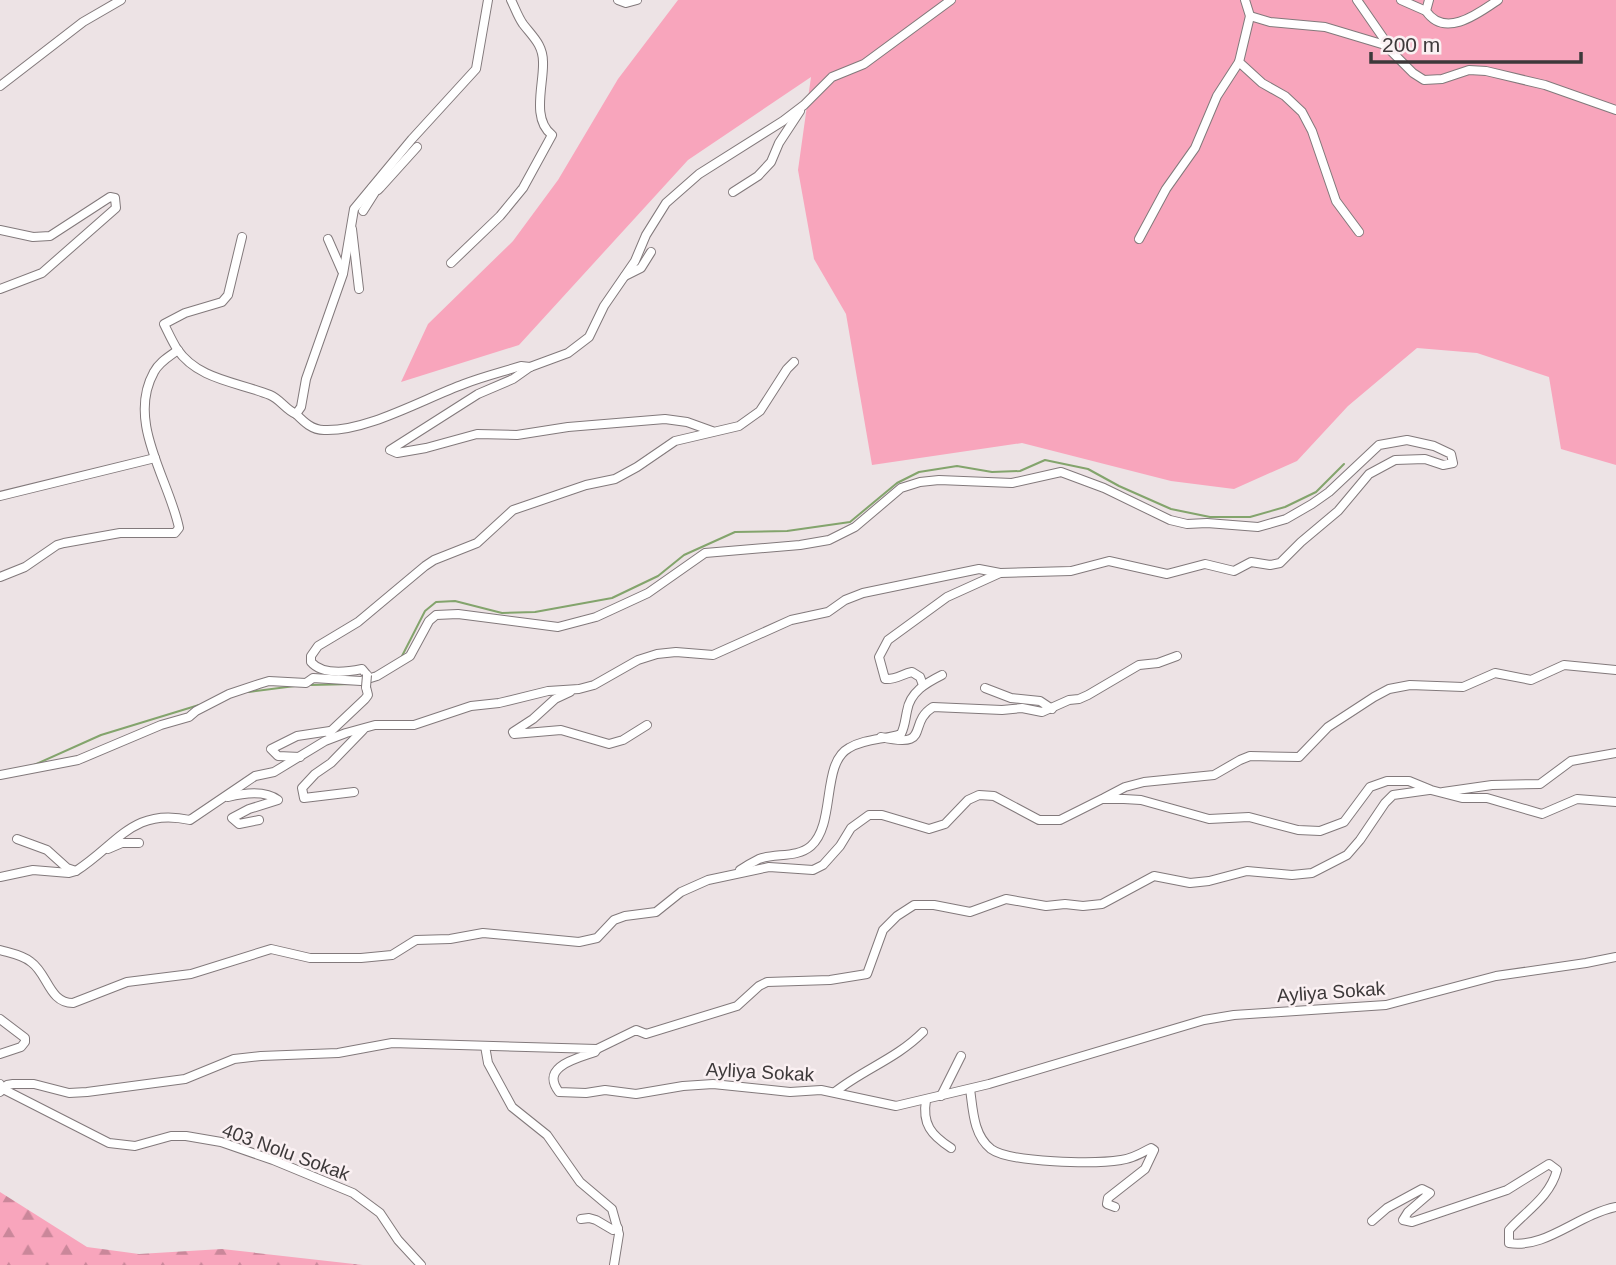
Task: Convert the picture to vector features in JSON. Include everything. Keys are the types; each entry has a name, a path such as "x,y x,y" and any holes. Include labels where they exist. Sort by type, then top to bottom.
{"street":[{"path":"0,86 83,22 121,0"},
{"path":"296,414 343,274 354,209 412,139 476,69 488,0"},
{"path":"451,263 500,216 523,188 552,135 546,130 541,111 542,52 539,43 522,22 510,0"},
{"path":"618,0 626,3 637,0"},
{"path":"712,431 687,422 665,419 568,426 517,435 477,434 426,448 397,453 390,450 478,394 513,379 530,367 568,352 589,337 604,306 635,261 646,235 666,203 699,174 783,121 804,105 832,77 864,64 951,0"},
{"path":"1139,239 1166,189 1195,148 1217,96 1239,62 1250,16 1245,0"},
{"path":"1357,0 1384,39 1385,46"},
{"path":"1401,0 1426,11 1430,17 1460,23 1475,17 1498,0"},
{"path":"1426,11 1429,0"},
{"path":"1250,16 1270,22 1325,27 1385,46 1424,80 1442,79 1469,70 1486,71 1545,85 1616,110"},
{"path":"1239,62 1262,83 1285,96 1302,112 1312,131 1336,201 1359,232"},
{"path":"733,192 758,177 771,162 779,143 804,105"},
{"path":"372,188 378,190 417,147"},
{"path":"363,211 375,192 372,188"},
{"path":"0,230 33,237 50,236 110,197 115,198 117,203 116,208 42,273 0,289"},
{"path":"351,219 359,289"},
{"path":"242,237 228,295 222,302 185,313 164,324 178,350 200,370 273,396 311,427 323,430 351,427 384,417 463,384 521,366 530,367"},
{"path":"328,239 343,274"},
{"path":"625,276 641,268 651,252"},
{"path":"0,577 25,567 64,543 120,533 175,533 179,528 155,458 145,412 149,383 154,371 178,350"},
{"path":"325,741 330,731 368,695 367,676 362,668 348,671 318,669 311,662 311,656 318,646 358,622 425,566 477,543 513,510 586,485 615,479 638,467 675,441 739,426 760,411 794,362"},
{"path":"0,775 78,760 189,717 229,694 269,681 306,683 313,678 361,681 373,678 411,656 429,621 436,615 458,614 558,627 596,617 648,593 705,553 829,540 855,527 901,488 920,482 939,480 1012,483 1061,472 1104,488 1170,520 1187,524 1258,527 1286,519 1312,504 1329,492 1379,445 1407,440 1434,446 1451,454 1453,463 1443,466 1425,459 1395,460 1377,469 1338,511 1280,562 1270,565 1251,562 1234,572 1205,564 1167,574 1120,561 1109,561 1072,571 1000,573 981,580 947,597 888,640 879,657 885,679 895,680 902,674 912,672 920,677 923,685"},
{"path":"0,496 155,458"},
{"path":"648,724 623,740 609,744 566,730 513,732 559,697 594,685 628,664 657,654 676,652 713,655 791,620 828,612 845,600 863,593 979,569 1000,573"},
{"path":"881,737 904,742 912,738 924,713 933,707 1002,710 1022,708 1042,712 1088,695 1139,665 1158,663 1177,656"},
{"path":"0,950 33,962 58,999 65,1003 86,999 127,982 191,974 271,950 310,958 361,958 392,955 416,940 450,939 483,933 579,942 597,938 614,920 656,912 681,892 708,880 769,867 813,870 823,865 851,828 869,815 882,815 929,829 945,824 968,800 979,795 994,796 1040,820 1060,820 1125,787 1144,782 1214,775 1250,756 1299,757 1328,727 1389,689 1410,685 1463,687 1495,673 1531,680 1564,665 1616,670"},
{"path":"734,873 758,860 796,853 814,844 822,826 835,763 840,755 856,744 901,734 910,700 923,685 942,675"},
{"path":"985,688 1011,698 1040,701 1052,709"},
{"path":"0,877 33,870 69,873 76,871 123,833 149,818 178,817 190,821 254,776 274,772 325,741 365,728 375,725 414,726 471,706 490,705 548,691 579,689"},
{"path":"354,792 304,798 302,788 365,728"},
{"path":"300,758 278,756 271,749 297,736 330,731"},
{"path":"1441,793 1492,785 1540,784 1571,761 1616,753"},
{"path":"1102,799 1140,800 1209,819 1249,817 1298,830 1320,831 1344,821 1370,787 1387,781 1409,781 1441,793 1462,798 1487,798 1542,814 1577,799 1616,802"},
{"path":"1,1088 7,1085 34,1084 69,1093 87,1092 185,1079 234,1059 338,1053 392,1043 597,1049 636,1030 646,1034 737,1006 767,982 830,980 867,974 883,930 897,916 914,905 934,905 970,912 1006,899 1046,906 1083,906 1102,904 1154,876 1190,883 1247,871 1292,875 1312,873 1347,855 1393,795 1431,790"},
{"path":"222,798 240,794 270,794 278,800 249,809 232,818 239,824 259,820"},
{"path":"18,839 47,850 76,871"},
{"path":"100,852 122,844 139,843"},
{"name":"Ayliya Sokak","path":"597,1049 560,1066 554,1076 556,1090 568,1094 605,1090 636,1094 699,1084 790,1092 821,1090 887,1106 904,1105 1215,1018 1386,1005 1496,976 1616,957"},
{"path":"0,1019 25,1038 25,1042 21,1047 0,1054"},
{"path":"835,1092 855,1077 907,1048 923,1032"},
{"path":"485,1046 488,1063 512,1108 547,1135 580,1182 612,1209 618,1228 614,1265"},
{"path":"941,1096 961,1056"},
{"name":"403 Nolu Sokak","path":"1,1088 109,1143 135,1146 171,1136 221,1142 342,1188 380,1213 398,1240 421,1265"},
{"path":"970,1088 976,1126 992,1149 1005,1156 1056,1161 1122,1160 1151,1148 1154,1150 1145,1169 1108,1198 1107,1204 1115,1207"},
{"path":"926,1100 926,1122 939,1139 951,1148"},
{"path":"1372,1221 1387,1208 1422,1189 1430,1193 1408,1212 1403,1220 1412,1222 1497,1194 1525,1181 1549,1164 1557,1170 1554,1179 1544,1195 1508,1230 1509,1243 1541,1241 1581,1218 1616,1207"},
{"path":"581,1219 589,1217 613,1230 618,1228"}],"green space":[{"path":"678,0 1616,0 1616,465 1561,449 1549,377 1477,353 1417,348 1348,406 1297,461 1234,489 1171,481 1022,443 872,465 846,314 814,259 798,170 811,77 688,160 519,345 401,382 428,324 513,241 558,180 618,79"},
{"path":"0,1192 87,1247 139,1254 222,1249 363,1265 0,1265"}],"waterway":[{"path":"402,656 425,611 436,602 455,601 502,613 535,612 612,598 658,576 684,555 735,532 787,531 850,522 897,483 919,472 957,466 992,472 1020,471 1045,460 1088,469 1171,509 1210,517 1250,517 1285,507 1316,492 1344,464"},
{"path":"311,685 354,684"},
{"path":"249,692 295,686"},
{"path":"34,765 101,735 199,705"}]}
